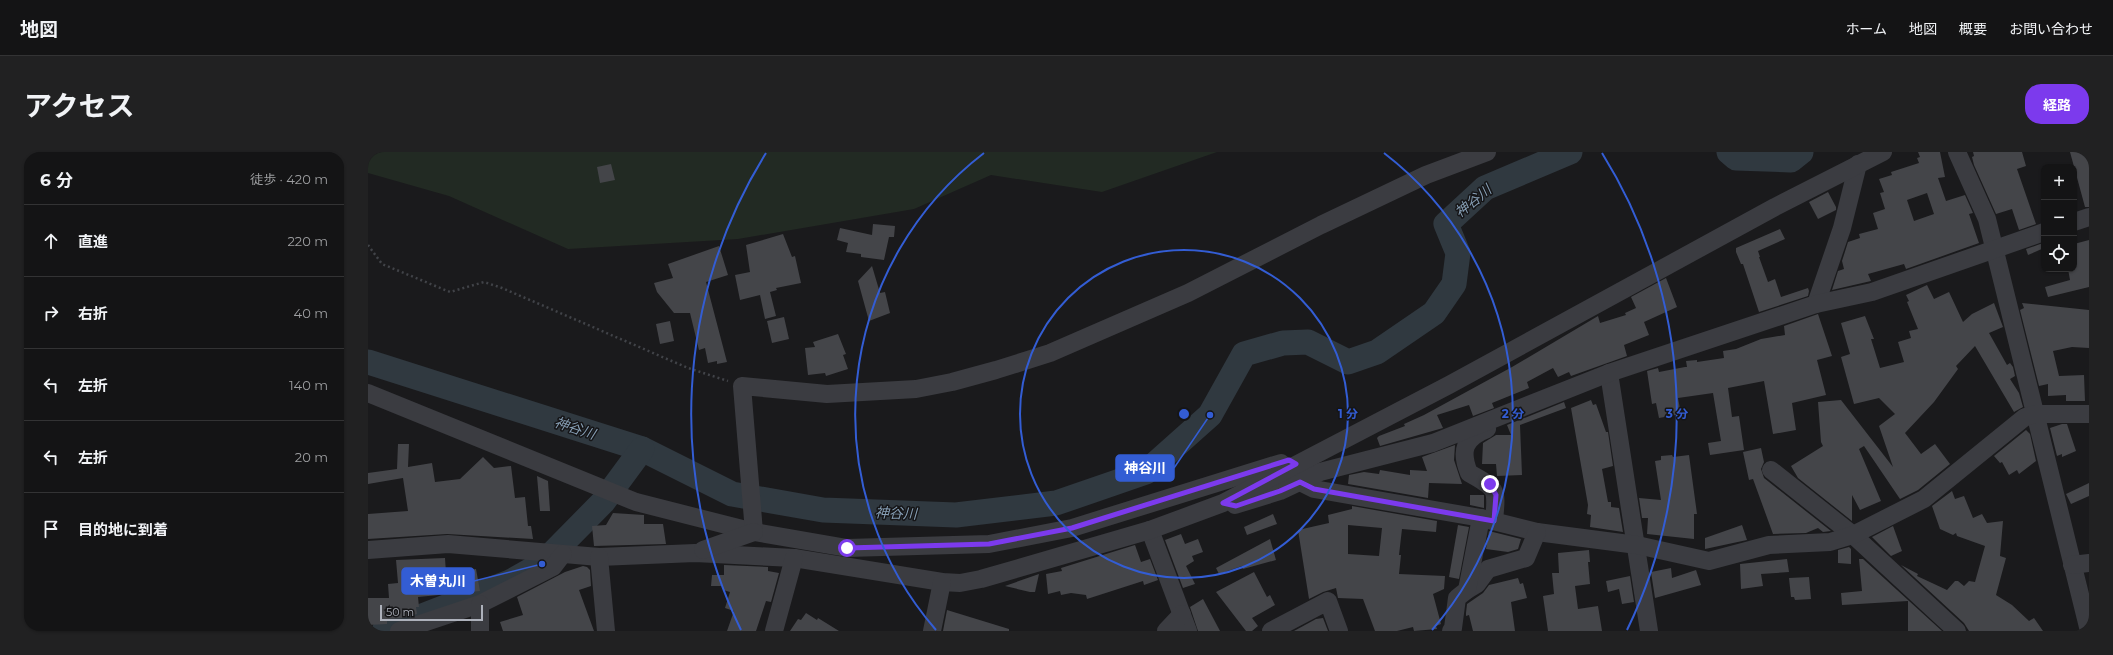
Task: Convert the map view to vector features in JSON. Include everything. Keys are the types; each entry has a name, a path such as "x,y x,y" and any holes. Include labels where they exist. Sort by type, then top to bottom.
{"street":[{"path":"754,532 742,388 827,394 916,389 952,382 1050,353 1188,293 1321,225 1412,182 1487,152"},
{"path":"368,550 448,544 599,558 695,553 794,558 942,582 960,583 982,579 1150,530 1223,503 1449,385 1858,164 1883,152"},
{"path":"1957,152 1987,219 2035,414 2081,564 2089,631"},
{"path":"1816,304 1842,228 1858,164"},
{"path":"2077,221 2089,217"},
{"path":"1223,503 1236,506 1280,491 1320,472 1433,443 1608,373 1816,304 1872,292 1994,248 2041,233"},
{"path":"1608,373 1637,545 1649,631"},
{"path":"368,393 636,502 754,532 847,548 989,544 1072,528 1289,460 1296,464"},
{"path":"1300,482 1314,489 1488,520 1537,532 1637,545 1709,561 1769,545 1830,542 1853,535 1924,499 2026,417 2035,414 2089,414"},
{"path":"1467,590 1496,495 1490,484 1469,473 1464,462 1465,446 1474,434 1494,426 1492,419"},
{"path":"1771,470 1853,535 1957,631"},
{"path":"1150,530 1188,631"},
{"path":"695,553 754,532"},
{"path":"1451,631 1453,628 1457,598 1477,584 1488,569 1526,558 1537,532"},
{"path":"399,631 480,604 553,567 563,554"},
{"path":"599,558 606,631"},
{"path":"774,631 794,558"},
{"path":"932,631 942,582"},
{"path":"1270,631 1299,624 1328,601 1339,631"},
{"path":"480,604 480,631"},
{"path":"1166,631 1182,614"}],"path":[{"path":"368,245 382,264 450,292 484,282 502,288 688,368 742,388"}],"shaded area":[{"path":"368,152 1217,152 1102,192 991,175 914,209 738,239 568,249 449,196 368,173"}],"building":[{"path":"1918,152 1940,152 1945,177 1938,178 1946,201 1965,195 1973,213 1969,214 1979,243 1906,269 1904,264 1868,274 1871,281 1832,290 1838,271 1844,269 1842,261 1848,242 1860,238 1859,234 1878,229 1873,213 1885,209 1880,193 1884,192 1879,179 1892,175 1891,172 1919,163 1917,158 1920,157","holes":["1927,193 1934,214 1914,221 1907,200"]},
{"path":"1973,152 2022,152 2026,166 2017,169 2036,224 2019,230 2012,209 1996,214 1974,165 1972,157 1974,156"},
{"path":"2070,152 2089,152 2089,207 2085,207 2077,178 2077,164 2073,164"},
{"path":"611,164 615,180 600,183 597,167"},
{"path":"1828,192 1836,207 1836,210 1818,219 1809,202"},
{"path":"873,224 895,226 894,237 889,237 884,260 861,257 861,254 846,252 848,243 837,240 840,228 872,235"},
{"path":"1780,229 1785,239 1758,251 1768,282 1775,279 1781,297 1808,288 1808,296 1759,312 1743,264 1741,264 1736,252 1736,248"},
{"path":"783,234 792,257 795,256 801,283 776,288 777,290 770,292 776,316 765,319 760,295 740,300 735,275 750,272 746,245"},
{"path":"2089,240 2089,287 2048,297 2045,287 2070,280 2069,272 2077,272 2077,243"},
{"path":"2041,244 2041,249 2028,255 2026,249"},
{"path":"719,246 728,275 706,282 727,362 717,364 717,361 708,363 705,348 699,350 690,313 674,313 657,292 654,283 673,278 668,264"},
{"path":"872,266 880,293 885,292 890,313 869,321 858,281"},
{"path":"1666,278 1677,307 1644,322 1649,335 1624,345 1627,356 1571,376 1569,372 1558,377 1553,368 1527,382 1529,388 1492,403 1494,408 1473,416 1469,405 1437,415 1443,428 1380,446 1377,438 1379,436 1405,426 1404,424 1424,415 1512,367 1598,316 1600,323 1626,315 1625,313 1636,308 1631,297"},
{"path":"1927,285 1934,299 1949,292 1963,322 1972,314 1994,303 2003,327 1989,333 2007,365 2010,363 2013,367 2015,376 2010,379 2019,393 2023,407 2014,412 1975,346 1956,366 1958,369 1934,402 1905,433 1921,454 1935,444 1950,464 1918,490 1900,499 1864,446 1859,449 1881,501 1860,510 1852,495 1852,521 1798,478 1791,466 1823,446 1821,442 1818,402 1841,400 1893,467 1879,426 1895,414 1879,398 1854,404 1841,357 1850,354 1841,323 1865,316 1874,339 1871,339 1880,368 1904,362 1898,342 1911,338 1909,331 1918,329 1907,302 1909,301 1906,295"},
{"path":"2022,303 2089,310 2089,348 2072,347 2053,351 2059,376 2084,375 2085,401 2066,401 2066,395 2048,396 2048,384 2039,386 2020,310 2024,308"},
{"path":"1818,314 1832,356 1817,360 1826,395 1792,403 1796,430 1773,434 1764,381 1728,388 1732,417 1739,416 1744,450 1710,455 1708,443 1721,441 1713,393 1678,398 1681,414 1659,418 1656,403 1652,404 1647,371 1658,368 1659,372 1687,367 1686,361 1697,360 1697,362 1724,358 1723,351 1736,349 1761,339 1785,335 1784,326"},
{"path":"784,317 789,339 772,343 767,321"},
{"path":"670,321 674,341 660,344 656,324"},
{"path":"838,334 846,354 843,355 848,369 826,376 825,373 808,375 805,348 815,347 813,342"},
{"path":"1591,400 1593,405 1596,404 1606,432 1608,432 1613,466 1602,469 1608,502 1611,502 1611,507 1619,508 1623,532 1590,527 1591,515 1587,514 1588,505 1571,408"},
{"path":"1564,402 1566,408 1520,425 1522,475 1497,476 1496,464 1482,464 1483,443 1496,435 1511,435 1507,425"},
{"path":"2067,424 2076,451 2062,457 2062,454 2057,456 2050,428"},
{"path":"2026,430 2030,434 2036,461 2019,474 2017,470 2009,475 2002,462 2000,463 1994,456"},
{"path":"398,444 409,444 408,467 432,463 435,482 460,479 483,457 494,468 511,466 515,498 525,497 528,526 531,526 533,539 447,534 368,539 368,514 408,511 403,478 368,484 368,473 397,469"},
{"path":"1455,445 1454,460 1462,484 1429,483 1428,498 1348,484 1349,475 1364,472 1379,474 1380,470 1410,475 1410,470 1427,471 1422,457"},
{"path":"1761,448 1764,462 1761,469 1764,478 1831,531 1823,532 1818,528 1806,533 1773,534 1753,479 1749,480 1743,452"},
{"path":"1672,455 1673,457 1689,455 1697,514 1694,514 1694,539 1647,534 1648,518 1642,518 1639,498 1661,500 1655,461 1661,460 1661,456"},
{"path":"537,476 548,481 550,511 540,511"},
{"path":"2089,483 2089,496 2071,504 2066,494"},
{"path":"1952,491 1955,499 1964,496 1973,518 1982,514 1987,523 2003,521 2000,556 2006,558 1996,595 2012,605 2029,621 2034,618 2043,631 1969,631 1964,623 1901,565 1918,574 1917,576 1947,590 1955,581 1958,581 1964,586 1969,581 1975,582 1985,546 1957,536 1956,533 1953,535 1940,529 1932,506"},
{"path":"1470,495 1484,495 1484,508 1470,505"},
{"path":"1352,506 1437,521 1436,532 1402,529 1399,555 1401,555 1399,574 1445,576 1444,589 1433,594 1441,624 1436,626 1437,629 1414,631 1413,627 1397,631 1375,631 1363,599 1338,598 1336,588 1323,592 1309,599 1298,530 1329,523 1328,515 1352,509","holes":["1348,525 1382,528 1379,556 1348,554"]},
{"path":"613,513 644,515 644,524 663,524 666,544 594,546 592,526 606,525"},
{"path":"1273,514 1277,524 1247,535 1244,527"},
{"path":"1458,525 1469,527 1459,579 1449,577"},
{"path":"1742,525 1747,540 1705,549 1705,538"},
{"path":"1893,526 1902,551 1891,556 1872,537"},
{"path":"1489,531 1521,539 1518,549 1508,552 1486,549"},
{"path":"1181,534 1185,544 1198,539 1203,552 1192,556 1194,561 1186,566 1195,584 1183,588 1165,540"},
{"path":"1270,539 1276,560 1243,569 1242,566 1219,574 1216,568"},
{"path":"1135,545 1141,562 1150,559 1158,580 1144,585 1143,581 1087,599 1086,595 1071,593 1061,595 1060,591 1048,594 1046,574 1062,571 1061,568"},
{"path":"1849,547 1851,549 1851,564 1838,563 1838,550"},
{"path":"1589,550 1590,562 1588,562 1590,584 1575,586 1578,609 1598,606 1602,631 1548,631 1543,596 1554,594 1552,573 1559,573 1558,553"},
{"path":"445,558 446,573 476,569 480,591 418,597 419,607 416,607 417,614 404,618 387,619 387,624 368,625 368,598 389,598 388,584 398,583 396,560"},
{"path":"1787,559 1789,572 1761,574 1763,586 1741,589 1740,564"},
{"path":"1859,559 1863,559 1942,631 1908,631 1908,601 1842,605 1841,593 1862,591"},
{"path":"724,565 768,567 768,571 779,573 771,602 766,601 756,631 727,631 734,611 725,608 730,592 723,590 723,586 711,586 712,575 724,575"},
{"path":"583,566 590,570 591,586 579,590 594,631 503,631 500,622 523,615 517,597 565,572"},
{"path":"1671,568 1672,578 1696,570 1701,585 1655,598 1651,572"},
{"path":"1254,572 1267,597 1270,595 1275,605 1252,618 1258,626 1252,631 1246,631 1216,592"},
{"path":"1039,574 1035,592 1005,586"},
{"path":"1630,576 1634,602 1622,604 1619,589 1608,592 1606,581"},
{"path":"1809,577 1811,599 1795,600 1794,597 1791,597 1789,578"},
{"path":"1518,578 1520,584 1523,583 1527,598 1511,602 1515,631 1473,631 1469,615 1466,616 1467,604 1483,593 1489,585"},
{"path":"1203,599 1220,631 1198,631 1190,607"},
{"path":"947,610 1009,629 1009,631 943,631"},
{"path":"806,613 817,620 818,618 839,631 790,631 798,619 801,620"},
{"path":"1323,618 1328,631 1294,631 1316,619"}],"waterway":[{"name":"神谷川","path":"368,362 642,449 732,494 823,510 956,515 1056,503 1146,472 1210,415 1244,354 1283,343 1308,342 1348,362 1377,352 1434,313 1454,284 1458,253 1446,224 1485,188 1570,152"},
{"name":"神谷川","path":"1729,152 1736,158 1791,160 1801,152"},
{"path":"384,631 510,582 542,564 603,502 642,449"}],"place":[{"name":"神谷川","path":"1210,415"},
{"name":"木曽丸川","path":"542,564"}],"route":[{"path":"847,548 989,544 1072,528 1289,460 1296,464 1223,503 1236,506 1280,491 1300,482 1314,489 1494,521 1496,495 1490,484"}]}
